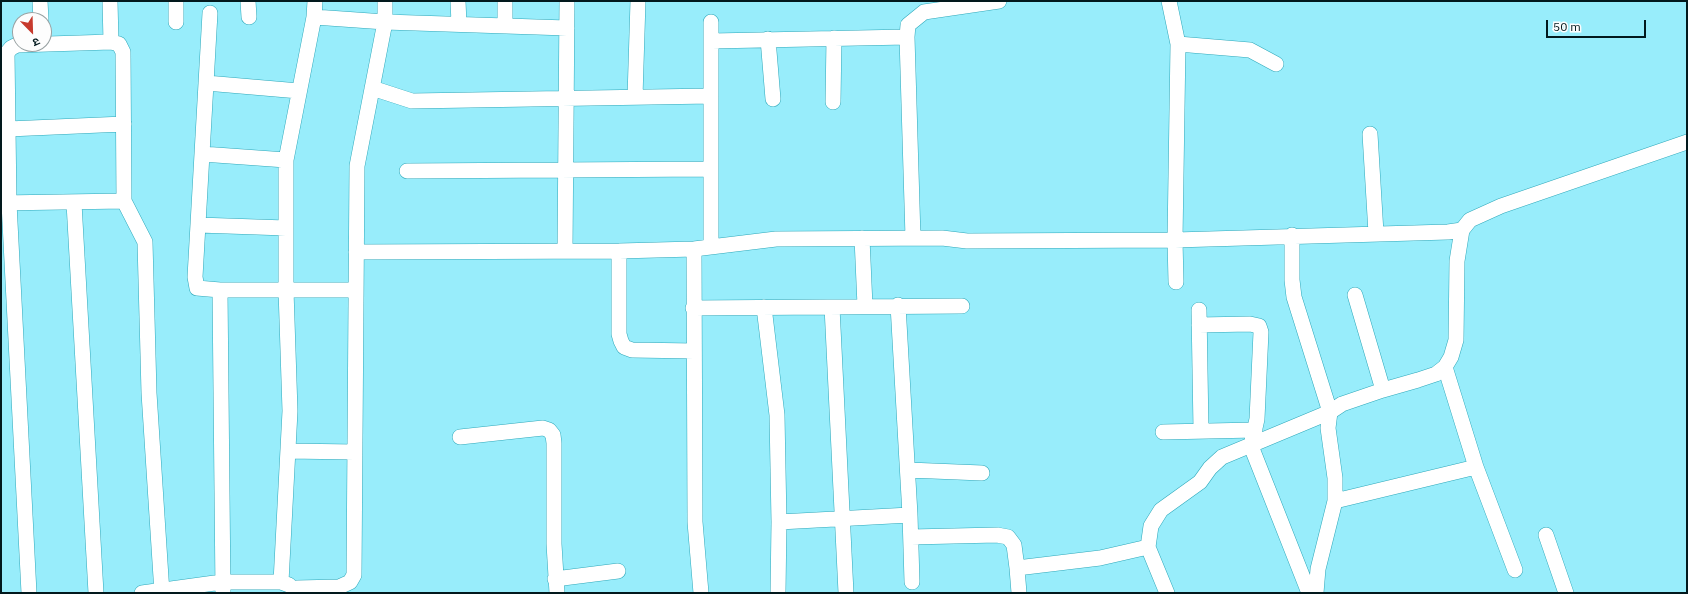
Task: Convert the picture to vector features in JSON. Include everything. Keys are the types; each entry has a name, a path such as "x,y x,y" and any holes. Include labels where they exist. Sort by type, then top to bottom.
{"street":[{"path":"40,1 40,12"},
{"path":"110,1 111,42"},
{"path":"176,1 176,22"},
{"path":"248,1 249,17"},
{"path":"281,582 290,411 286,290 286,160 314,17 315,1"},
{"path":"142,593 222,588 281,582 297,591 339,587 350,582 354,575 357,166 385,22 385,1"},
{"path":"458,1 459,24"},
{"path":"505,1 505,26"},
{"path":"565,251 567,1"},
{"path":"636,97 638,1"},
{"path":"913,238 907,36 908,25 924,12 995,1"},
{"path":"1169,1 1178,44 1175,240 1176,282"},
{"path":"210,13 195,277 197,288 220,290 356,290"},
{"path":"314,17 385,22 567,28"},
{"path":"711,22 711,247"},
{"path":"712,41 907,36"},
{"path":"833,102 834,38"},
{"path":"768,40 773,99"},
{"path":"52,44 111,42 119,44 123,52 124,202 146,242 149,393 162,592"},
{"path":"1178,44 1250,50 1276,64"},
{"path":"12,47 8,53 4,77 8,128 5,203 29,593"},
{"path":"206,82 299,91"},
{"path":"372,88 412,101 711,96"},
{"path":"8,128 124,124"},
{"path":"1370,134 1376,233"},
{"path":"1167,593 1148,547 1150,526 1161,510 1200,482 1210,468 1222,457 1330,412 1342,404 1436,374 1445,367 1451,357 1456,340 1457,261 1462,230 1470,220 1501,206 1687,142"},
{"path":"202,154 286,160"},
{"path":"407,171 710,169"},
{"path":"5,203 124,202"},
{"path":"74,203 96,593"},
{"path":"198,225 286,228"},
{"path":"356,252 619,251 694,249 776,239 942,238 967,241 1175,240 1292,235 1448,232 1462,230"},
{"path":"1292,235 1292,280 1294,297 1330,412 1328,428 1335,478 1335,501 1318,569 1316,593"},
{"path":"862,238 864,306"},
{"path":"694,249 693,308 695,522 701,593"},
{"path":"619,251 620,342 624,347 632,350 694,351"},
{"path":"220,290 222,588"},
{"path":"1355,295 1383,390"},
{"path":"898,306 908,470 912,582"},
{"path":"693,308 962,306"},
{"path":"764,307 777,415 779,522 778,593"},
{"path":"832,307 846,593"},
{"path":"1199,310 1201,430"},
{"path":"1199,325 1250,324 1258,326 1261,332 1257,419 1251,446 1309,593"},
{"path":"1445,367 1476,467 1515,570"},
{"path":"460,437 543,428 549,430 553,435 554,443 556,586 618,571"},
{"path":"1163,432 1255,430"},
{"path":"288,451 354,452"},
{"path":"1335,501 1476,467"},
{"path":"908,470 982,473"},
{"path":"779,522 910,515"},
{"path":"911,537 997,535 1008,537 1014,545 1018,568 1019,593"},
{"path":"1546,535 1566,593"},
{"path":"1018,568 1100,558 1148,547"}]}
